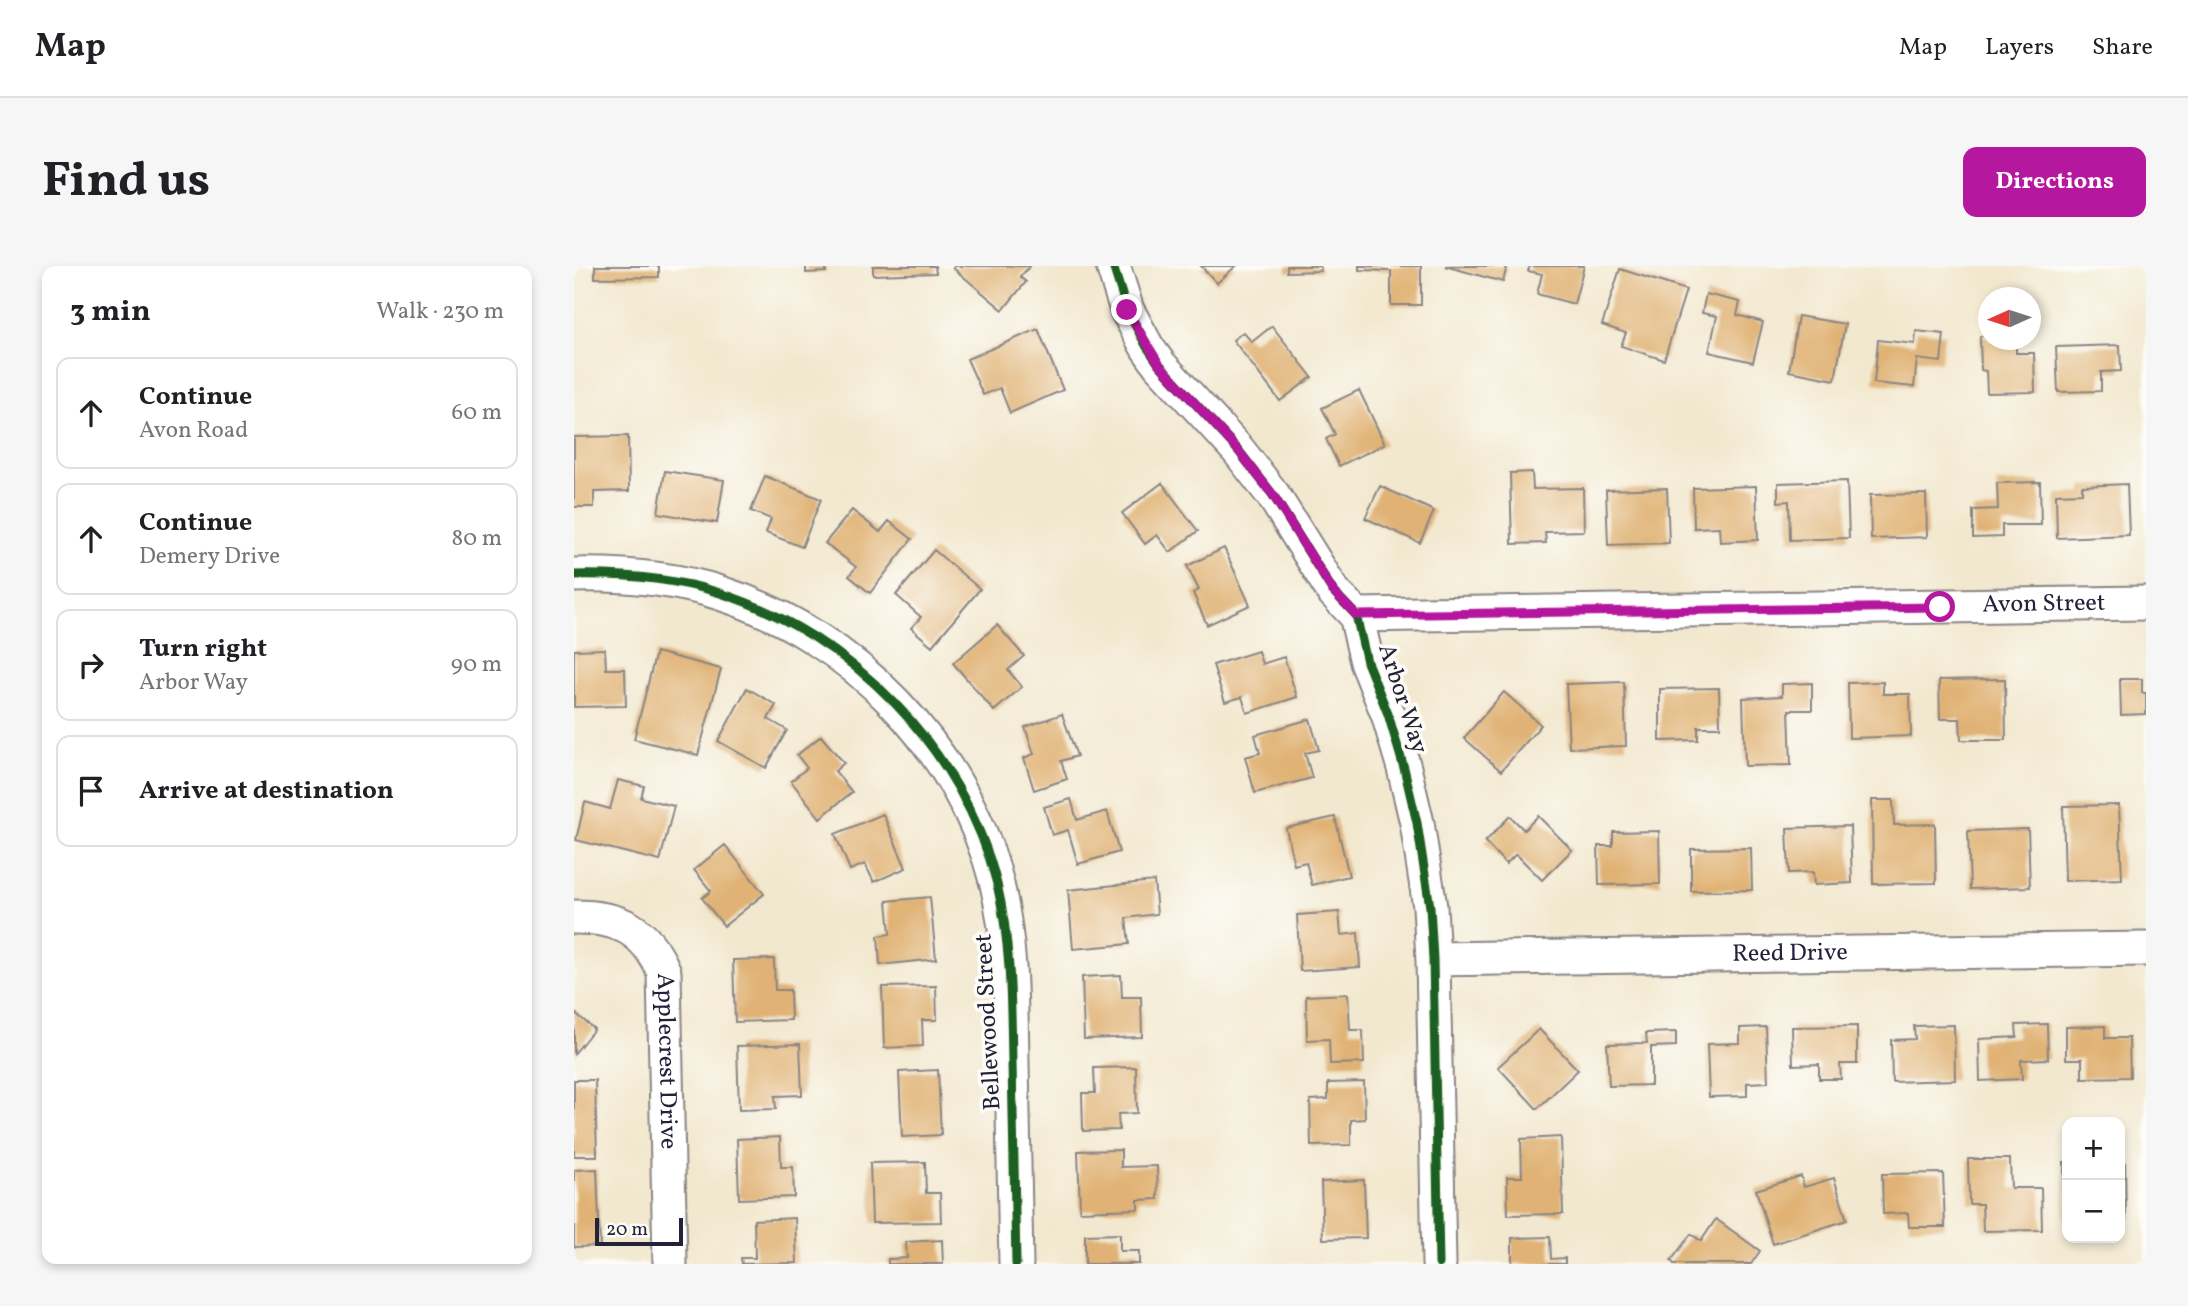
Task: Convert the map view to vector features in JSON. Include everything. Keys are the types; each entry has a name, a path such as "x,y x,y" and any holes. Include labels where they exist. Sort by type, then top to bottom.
{"street":[{"path":"1113,266 1127,310 1159,364 1238,450 1273,495 1333,591 1356,615"},
{"name":"Bellewood Street","path":"574,575 622,574 662,579 720,593 757,607 810,634 859,668 888,695 927,740 960,791 984,845 997,883 1008,942 1016,1264"},
{"name":"Avon Street","path":"1356,615 2146,603"},
{"name":"Arbor Way","path":"1356,615 1367,662 1388,714 1405,768 1418,823 1430,907 1440,1264"},
{"name":"Applecrest Drive","path":"574,917 614,920 641,935 655,952 664,972 670,1264"},
{"name":"Reed Drive","path":"1433,959 2146,949"}],"building":[{"path":"595,266 659,266 659,277 595,278"},
{"path":"806,266 826,266 826,272 806,273"},
{"path":"873,266 935,266 936,273 873,275"},
{"path":"1030,266 1020,277 1026,282 1003,310 953,268"},
{"path":"1201,266 1236,266 1217,283"},
{"path":"1287,266 1320,266 1321,271 1287,272"},
{"path":"1359,266 1421,266 1421,305 1391,305 1391,271 1359,270"},
{"path":"1445,266 1507,266 1503,282"},
{"path":"1530,266 1584,266 1574,304 1537,294 1542,274 1528,271"},
{"path":"1620,269 1686,290 1664,360 1621,346 1626,333 1602,325"},
{"path":"1706,294 1740,302 1737,315 1763,322 1753,362 1709,352 1717,316 1702,313"},
{"path":"1798,316 1845,324 1835,380 1789,371"},
{"path":"1272,326 1312,377 1280,401 1233,340 1243,332 1252,342"},
{"path":"1038,329 1063,390 1010,413 1000,388 983,395 967,359"},
{"path":"1916,331 1944,334 1941,362 1917,359 1914,387 1874,383 1878,340 1915,344"},
{"path":"2120,345 2121,371 2101,372 2101,391 2058,392 2056,347"},
{"path":"1980,350 2034,353 2035,392 1987,393 1986,371 1981,370"},
{"path":"1359,390 1385,444 1339,466 1326,439 1335,434 1322,408"},
{"path":"628,436 629,491 594,492 594,507 574,507 574,437"},
{"path":"665,471 724,480 717,523 658,513"},
{"path":"1532,472 1533,489 1583,488 1584,531 1545,532 1546,543 1512,544 1510,473"},
{"path":"765,476 821,499 802,547 766,533 771,519 751,511"},
{"path":"1847,481 1849,538 1790,540 1789,501 1778,502 1778,483"},
{"path":"2040,482 2041,525 2002,525 2002,537 1973,538 1973,510 1998,509 1997,483"},
{"path":"1162,483 1198,531 1170,552 1157,535 1145,544 1122,513"},
{"path":"2127,484 2129,535 2057,538 2056,494 2082,493 2082,486"},
{"path":"1380,486 1434,511 1420,543 1365,518"},
{"path":"1756,486 1758,540 1720,542 1719,527 1694,528 1693,488"},
{"path":"1667,488 1669,543 1608,545 1606,490"},
{"path":"1926,494 1927,537 1871,539 1870,495"},
{"path":"852,510 880,532 889,521 912,539 870,593 849,576 856,567 825,543"},
{"path":"1224,548 1250,605 1207,625 1193,593 1199,590 1187,566"},
{"path":"934,550 980,589 932,646 911,628 921,617 896,595"},
{"path":"997,625 1024,656 1008,670 1022,687 994,711 953,663"},
{"path":"605,649 606,669 625,669 626,706 574,707 574,650"},
{"path":"1258,651 1262,664 1284,657 1297,697 1247,713 1242,697 1225,702 1213,665"},
{"path":"656,652 721,669 698,755 634,739"},
{"path":"2005,679 2006,740 1961,740 1960,719 1940,719 1939,680"},
{"path":"2120,679 2142,679 2142,693 2146,693 2146,714 2121,715"},
{"path":"1624,682 1626,746 1569,748 1566,684"},
{"path":"1883,682 1883,694 1910,694 1911,736 1849,738 1848,683"},
{"path":"1812,683 1812,710 1789,710 1791,765 1745,766 1743,698 1782,696 1782,684"},
{"path":"747,688 776,705 768,719 787,730 766,768 718,741"},
{"path":"1719,688 1720,727 1698,727 1698,740 1660,741 1660,689"},
{"path":"1504,692 1541,725 1501,771 1464,738"},
{"path":"1062,714 1077,756 1061,761 1067,779 1034,790 1024,758 1034,754 1025,727"},
{"path":"1310,719 1319,750 1305,753 1312,778 1255,793 1245,757 1260,753 1255,735"},
{"path":"821,736 844,763 835,771 852,792 820,818 791,781 807,768 797,755"},
{"path":"618,780 644,786 641,798 674,806 660,861 576,840 585,802 610,809"},
{"path":"1071,799 1077,820 1107,811 1119,852 1078,864 1068,830 1052,835 1044,807"},
{"path":"1872,800 1893,800 1894,825 1935,824 1936,883 1873,884"},
{"path":"2119,805 2122,879 2065,881 2063,806"},
{"path":"883,814 906,868 874,882 865,864 850,870 835,834"},
{"path":"1510,816 1524,830 1538,816 1572,850 1542,880 1516,854 1506,864 1485,842"},
{"path":"1335,817 1349,876 1312,885 1306,862 1294,865 1286,828"},
{"path":"1850,826 1852,883 1814,885 1813,872 1789,873 1787,828"},
{"path":"2028,829 2030,887 1970,889 1968,831"},
{"path":"1659,831 1660,884 1599,885 1598,846 1613,846 1613,832"},
{"path":"725,845 764,894 724,926 702,898 711,891 694,870"},
{"path":"1751,848 1752,890 1691,891 1691,849"},
{"path":"1154,881 1157,914 1126,918 1129,944 1073,949 1068,890"},
{"path":"930,897 936,959 880,965 878,936 890,934 887,901"},
{"path":"1339,912 1341,935 1358,933 1360,967 1300,971 1297,915"},
{"path":"774,959 775,990 790,990 791,1020 735,1022 733,960"},
{"path":"1121,975 1122,997 1141,997 1142,1037 1084,1039 1082,977"},
{"path":"936,986 937,1020 922,1020 923,1046 884,1048 882,987"},
{"path":"1348,994 1350,1030 1363,1030 1364,1063 1330,1064 1329,1039 1307,1040 1306,996"},
{"path":"574,1012 594,1029 574,1054"},
{"path":"2047,1024 2048,1059 2021,1060 2022,1079 1980,1081 1979,1039 2017,1037 2016,1025"},
{"path":"1954,1025 1955,1080 1892,1082 1891,1040 1915,1039 1914,1026"},
{"path":"1857,1026 1857,1064 1840,1064 1841,1079 1819,1079 1819,1064 1793,1065 1792,1027"},
{"path":"2105,1026 2105,1038 2129,1038 2130,1077 2082,1078 2082,1059 2066,1059 2066,1027"},
{"path":"1766,1027 1768,1082 1747,1083 1747,1096 1709,1097 1707,1044 1740,1043 1740,1028"},
{"path":"1539,1029 1578,1070 1537,1109 1498,1067"},
{"path":"1676,1032 1676,1046 1651,1047 1651,1085 1609,1086 1607,1044 1647,1043 1646,1033"},
{"path":"800,1044 802,1095 775,1096 776,1109 739,1110 737,1046"},
{"path":"1136,1067 1137,1113 1118,1114 1119,1130 1083,1131 1082,1093 1095,1093 1094,1068"},
{"path":"938,1070 941,1135 902,1137 899,1072"},
{"path":"574,1080 595,1080 597,1156 574,1156"},
{"path":"1364,1082 1365,1119 1351,1120 1351,1145 1311,1146 1310,1100 1328,1099 1328,1083"},
{"path":"780,1137 781,1167 793,1167 794,1197 739,1199 737,1139"},
{"path":"1561,1137 1563,1214 1508,1215 1507,1177 1522,1177 1521,1139"},
{"path":"1121,1150 1121,1167 1157,1166 1158,1199 1138,1200 1138,1209 1080,1211 1078,1151"},
{"path":"1968,1159 2010,1159 2011,1188 2041,1188 2042,1230 1983,1231 1982,1204 1969,1204"},
{"path":"925,1162 926,1193 940,1193 941,1222 872,1223 870,1163"},
{"path":"597,1169 600,1246 574,1247 574,1170"},
{"path":"1943,1173 1945,1227 1909,1227 1908,1213 1883,1214 1882,1174"},
{"path":"1801,1176 1804,1187 1834,1178 1847,1220 1773,1244 1756,1190"},
{"path":"1364,1180 1366,1238 1323,1239 1321,1182"},
{"path":"795,1218 797,1263 742,1264 741,1258 755,1258 754,1220"},
{"path":"1716,1219 1760,1251 1751,1264 1674,1264 1671,1261 1691,1234 1701,1241"},
{"path":"1120,1234 1120,1251 1139,1251 1139,1264 1085,1264 1085,1235"},
{"path":"1550,1237 1551,1259 1565,1258 1565,1264 1512,1264 1512,1238"},
{"path":"942,1240 943,1264 888,1264 888,1259 907,1258 906,1242"}],"cycle path":[{"path":"1113,266 1127,310 1147,347 1159,364 1238,450 1273,495 1333,591 1356,615 1367,662 1388,714 1404,768 1417,823 1430,907 1439,1264"},
{"path":"574,575 648,578 702,588 768,612 814,637 857,668 895,704 929,744 958,787 981,834 997,884 1008,951 1016,1264"}],"route":[{"path":"1127,310 1159,364 1238,450 1273,495 1333,591 1356,615 1940,607"}]}
